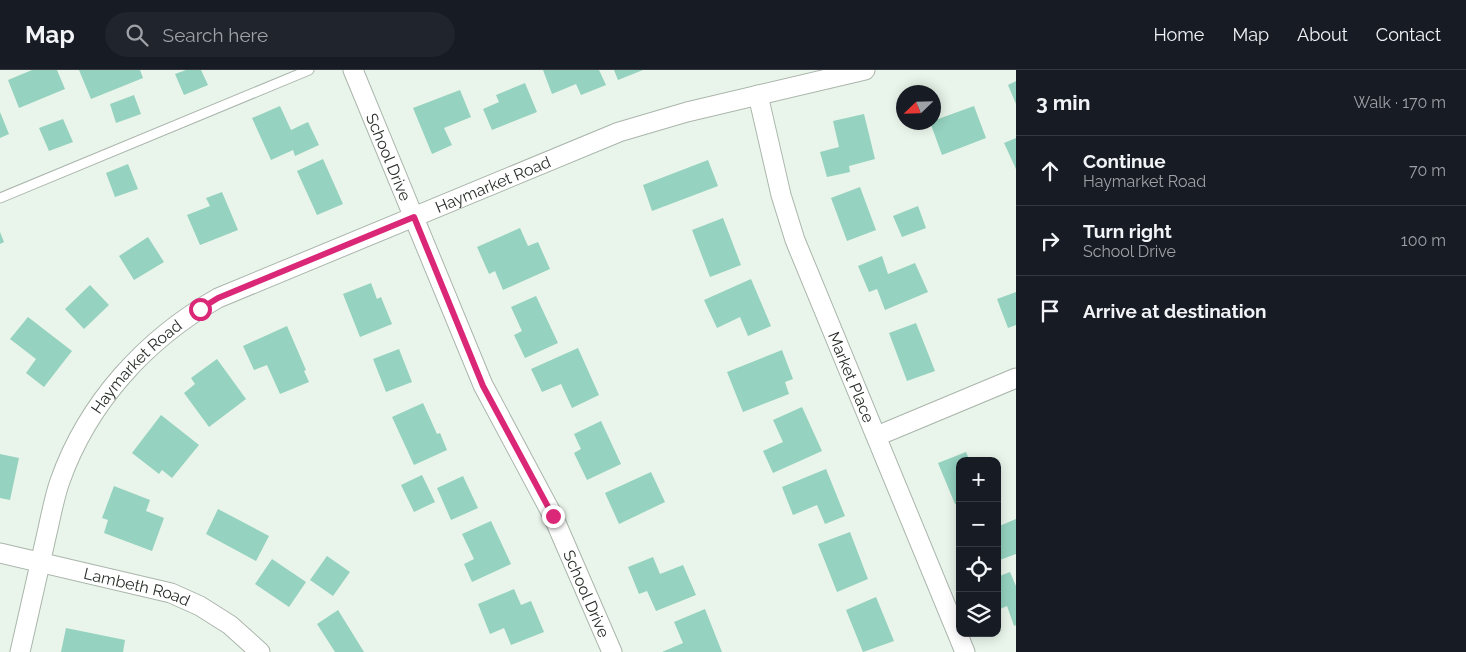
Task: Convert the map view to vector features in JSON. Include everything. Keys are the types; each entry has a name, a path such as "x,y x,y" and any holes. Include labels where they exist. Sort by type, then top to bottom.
{"street":[{"name":"School Drive","path":"353,70 483,386 553,516 612,652"},
{"name":"Haymarket Road","path":"20,652 60,482 84,429 111,388 137,358 169,330 218,298 619,132 687,112 865,70"},
{"name":"Market Place","path":"758,95 781,195 795,240 965,652"},
{"path":"877,436 1016,378"},
{"name":"Lambeth Road","path":"0,553 172,593 200,606 230,625 260,652"}],"lane":[{"path":"0,198 309,70"}],"building":[{"path":"32,70 57,70 65,89 19,108 8,80"},
{"path":"79,70 140,70 143,78 91,99"},
{"path":"186,70 201,70 208,85 184,95 175,74"},
{"path":"543,70 599,70 606,85 581,95 576,84 552,94"},
{"path":"614,70 643,70 618,80"},
{"path":"1016,81 1016,104 1008,85"},
{"path":"525,83 537,112 492,130 483,109 499,102 496,95"},
{"path":"460,90 471,117 444,128 452,145 432,154 413,108"},
{"path":"134,95 141,114 116,123 110,104"},
{"path":"280,106 291,130 308,122 319,145 295,156 293,150 271,160 252,118"},
{"path":"974,106 986,138 942,155 933,130 941,130 941,118"},
{"path":"0,112 9,134 0,138"},
{"path":"864,114 875,159 849,166 850,172 827,177 820,152 839,147 833,121"},
{"path":"63,119 73,142 49,151 39,128"},
{"path":"1016,138 1016,169 1004,143"},
{"path":"323,159 343,204 317,215 297,171"},
{"path":"708,160 718,186 652,211 643,185"},
{"path":"128,164 138,189 115,197 106,173"},
{"path":"860,187 876,230 847,241 831,198"},
{"path":"222,192 238,230 200,245 187,215 210,206 206,198"},
{"path":"918,206 926,228 902,237 893,216"},
{"path":"723,218 741,265 710,277 692,230"},
{"path":"520,228 528,246 538,242 550,269 503,290 495,271 489,274 477,247"},
{"path":"0,232 4,242 0,244"},
{"path":"148,237 164,262 134,280 119,256"},
{"path":"882,256 888,274 915,263 928,292 885,310 877,289 869,292 858,266"},
{"path":"751,279 771,326 748,336 740,317 717,328 704,300"},
{"path":"371,283 377,299 381,297 392,324 360,337 343,294"},
{"path":"90,285 109,305 84,329 65,309"},
{"path":"1016,292 1016,325 1008,328 997,299"},
{"path":"536,296 558,343 525,358 514,335 522,331 511,307"},
{"path":"28,317 72,351 44,387 26,373 36,359 10,339"},
{"path":"916,323 935,371 907,381 889,333"},
{"path":"287,326 306,370 304,371 309,382 280,394 267,365 254,370 243,346"},
{"path":"578,348 599,395 572,408 561,384 542,392 531,369"},
{"path":"399,349 412,382 386,392 373,359"},
{"path":"782,350 793,379 785,382 789,394 743,412 727,372"},
{"path":"217,359 246,399 209,427 184,393 195,384 191,378"},
{"path":"423,403 437,434 440,433 447,450 414,465 392,417"},
{"path":"802,407 822,451 773,473 763,451 783,442 773,420"},
{"path":"161,415 199,445 172,478 162,470 159,474 132,453"},
{"path":"601,421 621,464 587,480 574,453 581,449 574,434"},
{"path":"966,452 968,457 956,457 956,504 955,504 938,463"},
{"path":"0,454 19,458 10,500 0,498"},
{"path":"826,469 845,516 825,524 817,505 793,515 782,487"},
{"path":"651,472 665,502 619,524 605,493"},
{"path":"422,475 435,502 414,512 401,485"},
{"path":"463,476 478,508 451,520 437,488"},
{"path":"114,486 150,500 146,511 164,518 152,551 104,533 108,520 102,518"},
{"path":"218,509 269,536 256,561 206,534"},
{"path":"1016,519 1016,554 1001,560 1001,547 1001,525"},
{"path":"491,521 511,564 472,582 464,564 474,559 462,534"},
{"path":"850,532 868,579 837,592 818,544"},
{"path":"327,556 350,572 333,596 310,580"},
{"path":"653,557 660,574 683,565 696,595 656,611 647,591 639,594 628,567"},
{"path":"272,559 306,582 289,607 255,584"},
{"path":"1010,572 1016,586 1016,625 1014,626 1007,606 1001,609 1001,575"},
{"path":"514,589 521,605 531,601 544,632 511,645 504,628 490,634 478,604"},
{"path":"876,597 894,641 863,652 846,610"},
{"path":"705,609 722,652 662,652 683,643 674,622"},
{"path":"338,610 364,652 335,652 317,624"},
{"path":"66,628 125,640 123,652 61,652"}],"route":[{"path":"200,309 218,298 414,217 483,386 553,516"}]}
